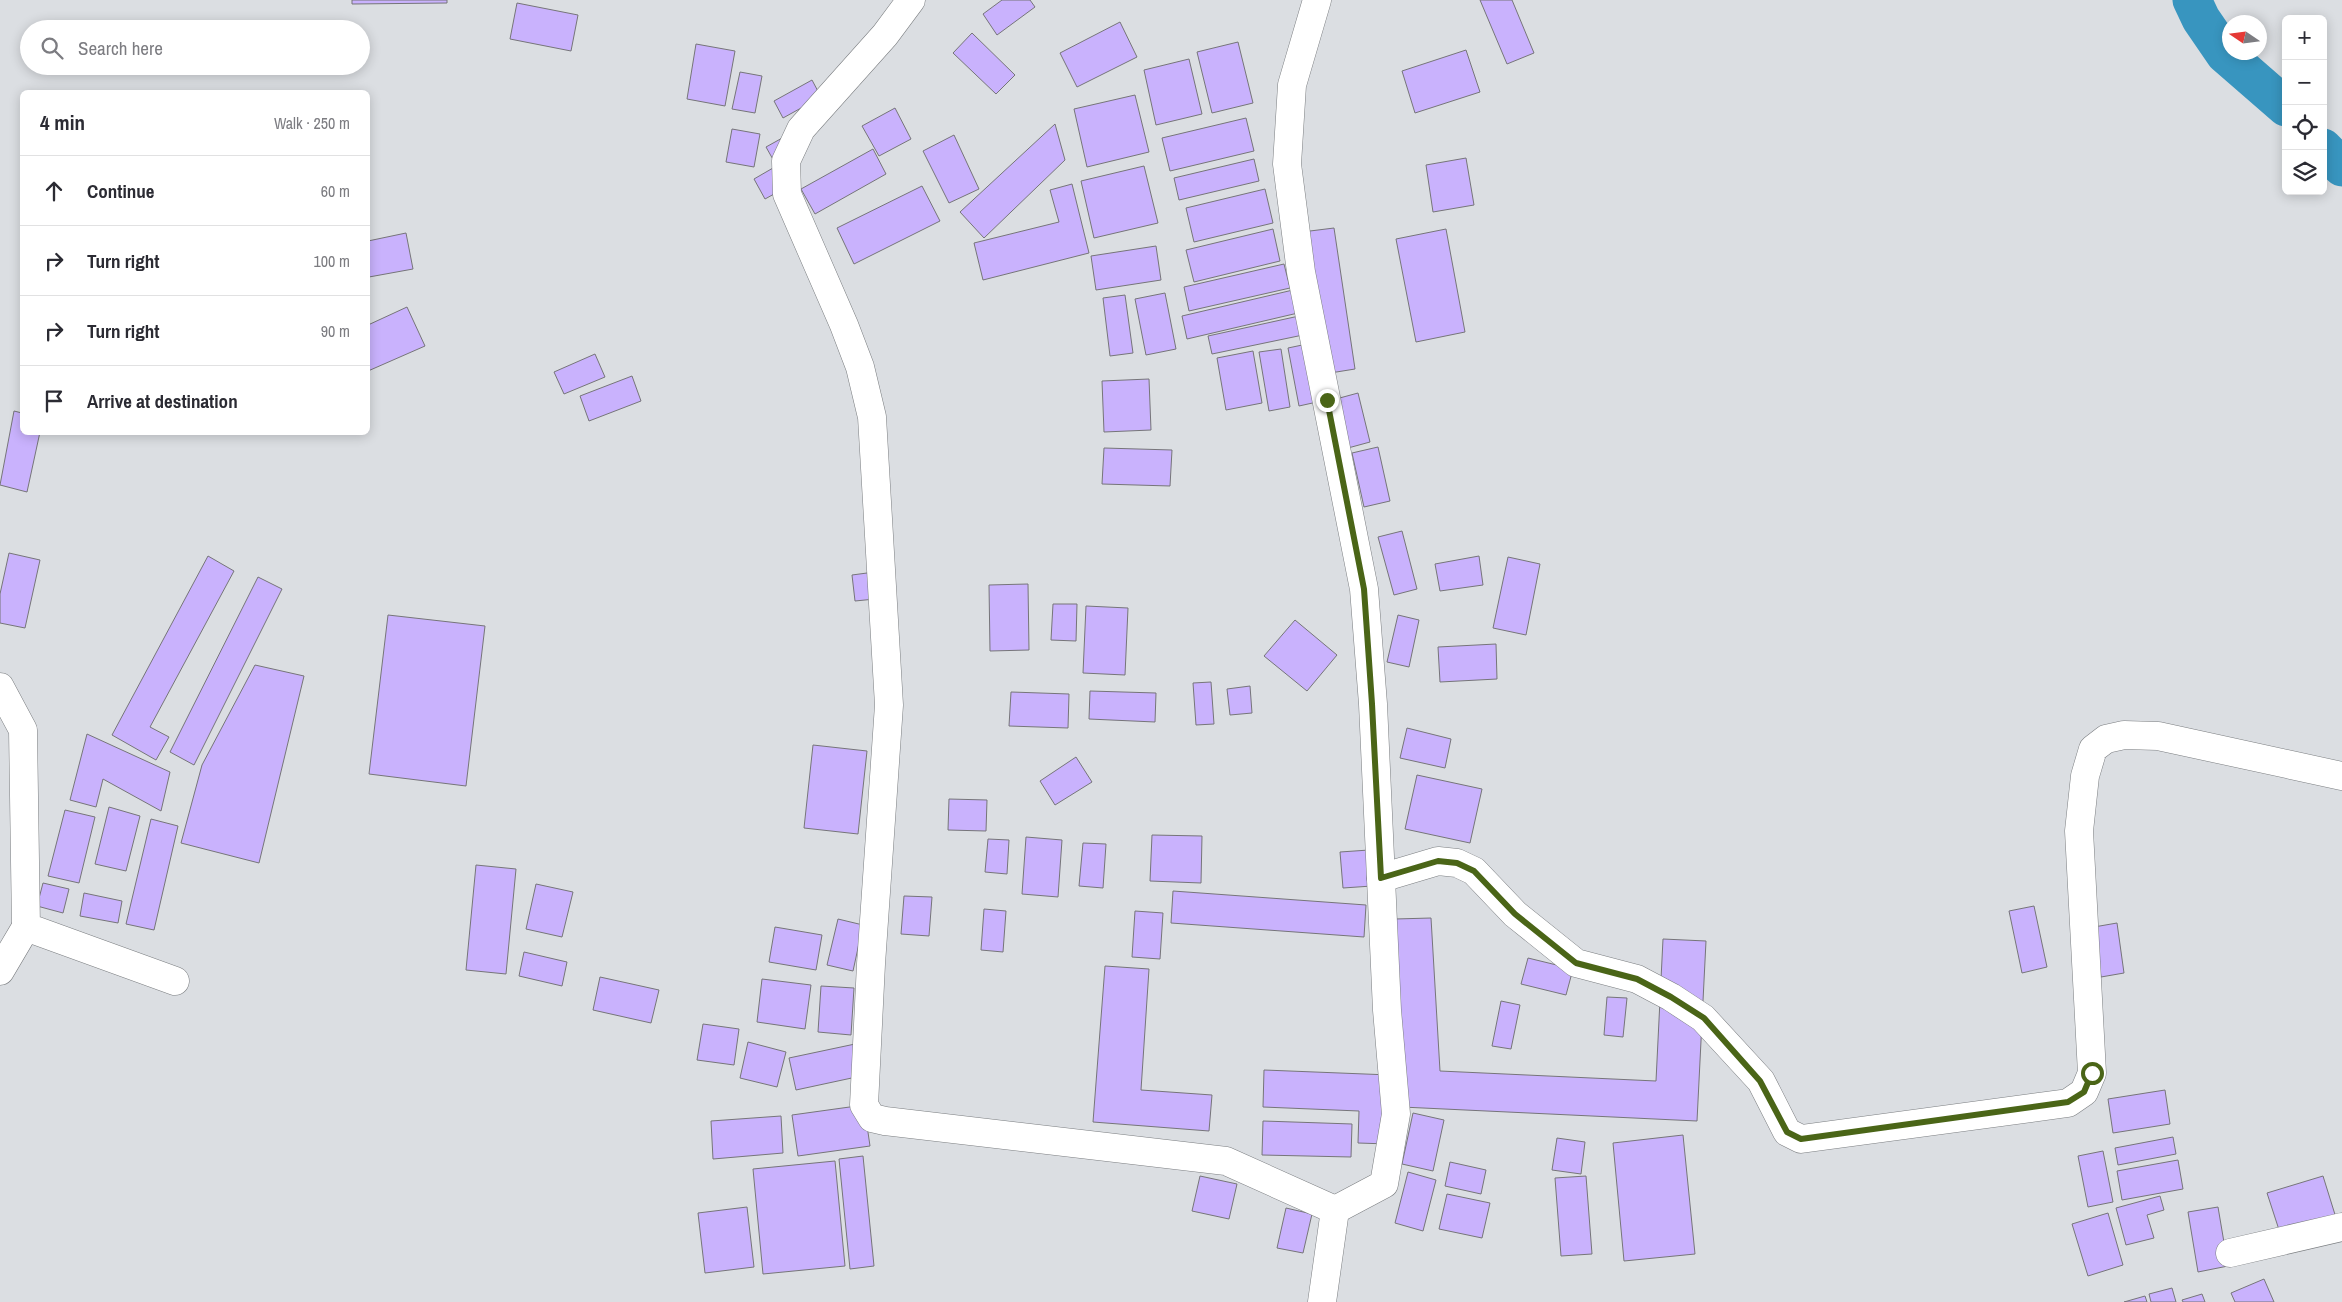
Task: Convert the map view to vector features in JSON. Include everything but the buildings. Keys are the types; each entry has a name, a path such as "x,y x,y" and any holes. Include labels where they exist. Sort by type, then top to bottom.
{"street":[{"path":"910,0 885,35 801,129 786,161 787,194 844,325 860,367 872,417 889,705 870,964 864,1105 872,1118 885,1121 1226,1161 1335,1210"},
{"path":"1317,0 1292,86 1287,164 1301,272 1364,589 1372,704 1387,1010 1396,1114 1384,1184 1335,1210"},
{"path":"0,687 23,730 26,927 0,971"},
{"path":"1381,878 1438,861 1457,863 1474,871 1515,914 1576,963 1637,979 1671,997 1704,1018 1760,1081 1787,1132 1801,1139 2068,1102 2084,1092 2092,1073 2079,830 2085,776 2093,749 2106,739 2124,735 2158,736 2342,776"},
{"path":"26,927 175,981"},
{"path":"1322,1302 1335,1210"},
{"path":"2230,1253 2342,1227"}],"waterway":[{"path":"2192,0 2201,19 2225,54 2284,105"},
{"path":"2325,150 2342,167"}],"route":[{"path":"1327,400 1364,589 1381,878 1438,861 1457,863 1474,871 1515,914 1576,963 1637,979 1671,997 1704,1018 1760,1081 1787,1132 1801,1139 2068,1102 2084,1092 2092,1073"}]}
